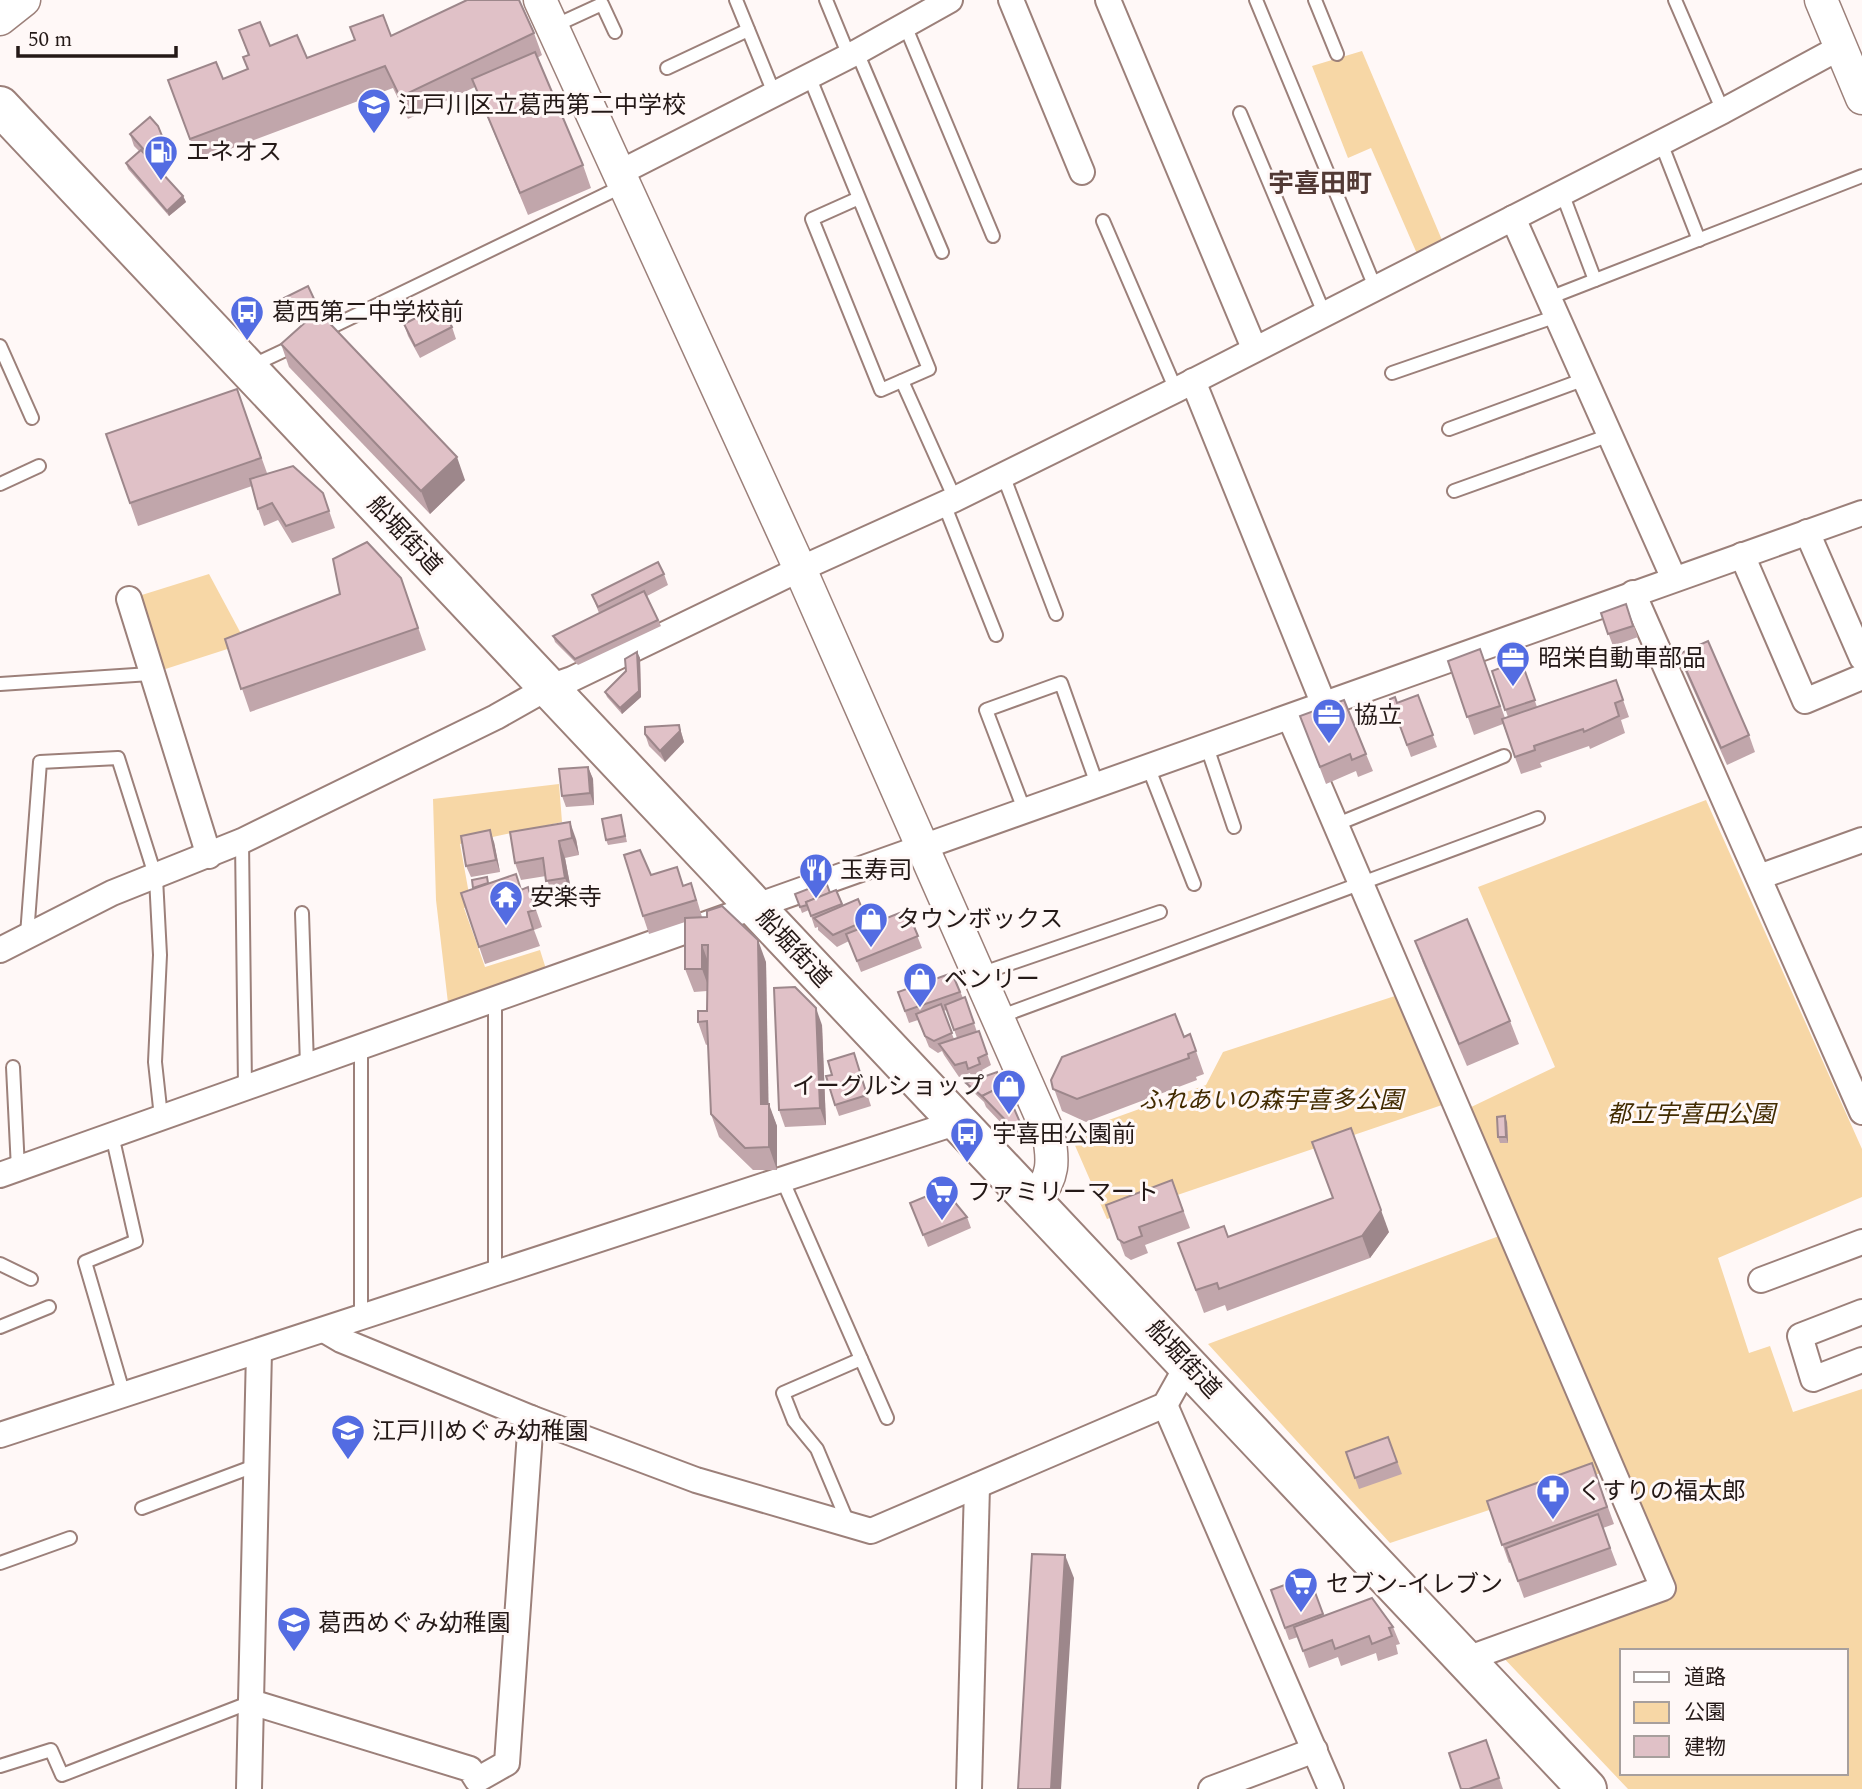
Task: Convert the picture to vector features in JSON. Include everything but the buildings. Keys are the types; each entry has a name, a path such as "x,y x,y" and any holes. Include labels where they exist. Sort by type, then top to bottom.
{"main road":[{"name":"船堀街道","path":"0,106 958,1122 1035,1200 1587,1789"}],"street":[{"path":"0,19 24,0"},
{"path":"622,179 774,93 853,54 913,13 950,0"},
{"path":"1011,0 1082,172"},
{"path":"1108,0 1254,348"},
{"path":"1821,0 1862,98"},
{"path":"546,14 800,569 1048,1132 1053,1171 1035,1200"},
{"path":"0,950 112,893 156,878 242,841 496,717 549,687 572,679 1003,475 1661,143 1841,47"},
{"path":"1513,218 1675,579"},
{"path":"1184,386 1324,705"},
{"path":"9,1172 922,847 1149,769 1862,513"},
{"path":"1807,532 1862,658"},
{"path":"1742,555 1805,701 1862,677"},
{"path":"1633,593 1862,1112"},
{"path":"129,599 150,674 209,856"},
{"path":"1290,718 1663,1588 1464,1660"},
{"path":"1759,877 1862,840"},
{"path":"0,1435 324,1330 495,1271 958,1122"},
{"path":"1760,1280 1862,1242"},
{"path":"1862,1312 1800,1336 1813,1379 1862,1360"},
{"path":"324,1330 531,1418 696,1480 871,1531 1165,1405 1188,1364"},
{"path":"249,1789 259,1351"},
{"path":"1165,1405 1331,1789"},
{"path":"251,1702 471,1769 477,1785 507,1763 531,1418"},
{"path":"969,1789 977,1486"},
{"path":"1211,1789 1315,1750"}],"lane":[{"path":"736,0 774,93"},
{"path":"826,0 942,252"},
{"path":"1256,0 1375,287"},
{"path":"1315,0 1337,54"},
{"path":"1675,0 1723,111"},
{"path":"546,14 602,4 615,32"},
{"path":"913,13 993,236"},
{"path":"667,68 748,30"},
{"path":"809,76 859,198 929,369 881,390 812,219 859,198"},
{"path":"1240,113 1324,313"},
{"path":"1661,143 1699,240"},
{"path":"1392,373 1553,307 1595,280 1862,176"},
{"path":"248,368 622,179"},
{"path":"1562,193 1595,280"},
{"path":"1103,220 1184,386"},
{"path":"0,345 32,418"},
{"path":"1449,429 1585,379"},
{"path":"902,382 949,501 996,635"},
{"path":"1454,491 1610,435"},
{"path":"0,484 39,466"},
{"path":"1003,475 1056,614"},
{"path":"0,684 150,674"},
{"path":"1025,812 986,710 1061,683 1098,787"},
{"path":"1207,747 1234,827"},
{"path":"1335,825 1504,756"},
{"path":"26,939 40,762 118,758 156,878 160,955 155,1062 161,1117"},
{"path":"1149,769 1195,884"},
{"path":"999,1017 1538,818"},
{"path":"242,841 245,1087"},
{"path":"980,974 1160,912"},
{"path":"302,913 307,1065"},
{"path":"495,998 495,1271"},
{"path":"360,1046 362,1317"},
{"path":"9,1172 13,1067"},
{"path":"112,1135 136,1241 85,1262 124,1395"},
{"path":"782,1179 887,1418"},
{"path":"0,1264 31,1279"},
{"path":"0,1327 49,1307"},
{"path":"849,1525 817,1449 794,1421 783,1393 861,1359"},
{"path":"142,1508 257,1465"},
{"path":"0,1563 70,1538"},
{"path":"0,1766 51,1750 62,1775 251,1702"}],"green space":[{"path":"1362,51 1442,240 1418,256 1371,148 1348,158 1312,66"},
{"path":"209,574 246,643 150,674 129,599"},
{"path":"559,784 562,822 460,844 471,905 464,908 485,967 540,950 546,969 448,1003 436,900 433,799"},
{"name":"都立宇喜田公園","path":"1706,800 1862,1149 1862,1197 1718,1258 1749,1353 1770,1346 1793,1412 1862,1389 1862,1789 1628,1789 1499,1653 1669,1590 1619,1467 1390,1543 1208,1344 1518,1229 1467,1109 1555,1067 1478,887"},
{"name":"ふれあいの森宇喜多公園","path":"1398,995 1445,1104 1107,1219 1070,1134 1206,1085 1223,1052"}],"place":[{"name":"江戸川区立葛西第二中学校","path":"374,135"},
{"name":"エネオス","path":"161,182"},
{"name":"葛西第二中学校前","path":"247,342"},
{"name":"昭栄自動車部品","path":"1513,688"},
{"name":"協立","path":"1329,745"},
{"name":"玉寿司","path":"816,900"},
{"name":"安楽寺","path":"506,927"},
{"name":"タウンボックス","path":"871,949"},
{"name":"ベンリー","path":"920,1009"},
{"name":"イーグルショップ","path":"1009,1116"},
{"name":"宇喜田公園前","path":"967,1164"},
{"name":"ファミリーマート","path":"942,1222"},
{"name":"江戸川めぐみ幼稚園","path":"348,1461"},
{"name":"くすりの福太郎","path":"1553,1521"},
{"name":"セブン-イレブン","path":"1301,1614"},
{"name":"葛西めぐみ幼稚園","path":"294,1653"}],"district":[{"name":"宇喜田町","path":"1320,183"}]}
